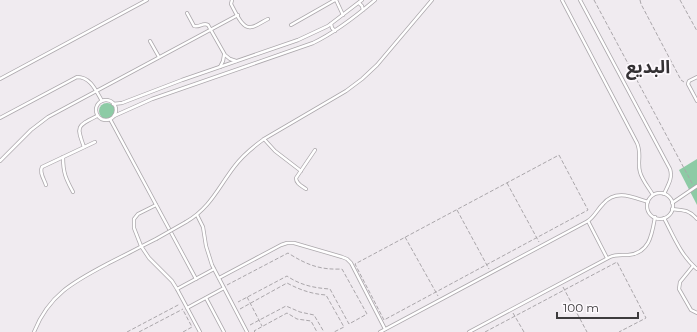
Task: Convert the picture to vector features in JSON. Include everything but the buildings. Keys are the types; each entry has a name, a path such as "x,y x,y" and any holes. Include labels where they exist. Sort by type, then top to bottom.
{"lane":[{"path":"0,79 147,0"},
{"path":"232,0 232,4 244,26 249,28 268,19"},
{"path":"291,25 335,0 343,15"},
{"path":"113,104 122,103 298,40 331,24 362,0"},
{"path":"114,116 116,111 113,104 107,100 98,104 96,109 97,116 103,120 110,119 152,99 307,46 336,31 375,0"},
{"path":"34,332 46,309 58,295 71,284 156,239 197,215 216,195 235,165 248,151 264,139 346,92 362,79 377,65 432,0"},
{"path":"562,0 637,143 640,153 640,174 653,195"},
{"path":"580,0 670,169 672,174 671,179 664,194"},
{"path":"359,3 363,10"},
{"path":"187,13 194,26 207,24 224,55 236,62"},
{"path":"0,161 42,121 238,15"},
{"path":"331,24 332,28 336,31"},
{"path":"150,40 159,57"},
{"path":"220,67 224,55"},
{"path":"0,118 77,77 87,79 92,84 102,101"},
{"path":"697,77 689,81 688,84 697,101"},
{"path":"84,147 79,134 80,127 85,122 97,116"},
{"path":"110,119 196,279"},
{"path":"264,139 275,151 301,171"},
{"path":"46,185 40,171 41,168 95,142"},
{"path":"306,189 298,183 296,178 315,150"},
{"path":"63,157 65,176 73,192"},
{"path":"672,203 696,186"},
{"path":"658,193 664,194 669,197 672,203 672,209 664,218 655,217 650,214 648,202 653,195 658,193"},
{"path":"380,332 588,221 593,217 603,203 613,196 625,195 648,202"},
{"path":"156,205 136,216 133,222 134,228 141,246 149,258 169,278 177,289 200,332"},
{"path":"672,209 688,211 697,219"},
{"path":"197,215 203,227 208,253 214,270 247,332"},
{"path":"469,332 607,258 616,255 636,253 648,244 652,236 655,217"},
{"path":"664,218 683,253 697,269"},
{"path":"588,221 607,258"},
{"path":"218,278 283,244 294,243 347,259 351,263 385,329"},
{"path":"693,266 680,282 678,289 691,310 697,313"},
{"path":"177,289 214,270"},
{"path":"187,308 223,288"},
{"path":"206,298 224,332"}],"path":[{"path":"594,0 696,186"},
{"path":"640,0 681,80 688,84"},
{"path":"680,0 697,31"},
{"path":"559,155 588,210 384,320 355,264 507,182 559,155"},
{"path":"507,182 541,246"},
{"path":"456,210 491,273"},
{"path":"405,237 440,300"},
{"path":"223,288 288,253 316,267 342,269 367,314"},
{"path":"485,332 617,262 646,318 620,332"},
{"path":"238,302 287,276 308,286 330,289 349,324 375,310"},
{"path":"236,311 287,283 307,292 326,295 344,327 334,332"},
{"path":"561,283 587,332"},
{"path":"247,297 263,326"},
{"path":"127,332 184,302"},
{"path":"250,325 286,306 300,312 314,315 324,332"},
{"path":"139,332 183,309 192,327 183,332"},
{"path":"511,309 524,332"},
{"path":"254,332 287,314 311,321 317,332"}],"green space":[{"path":"107,103 113,105 115,111 113,117 107,119 101,117 99,111 101,105"},
{"path":"697,159 697,205 679,170"}],"district":[{"name":"البديع","path":"648,67"}]}
